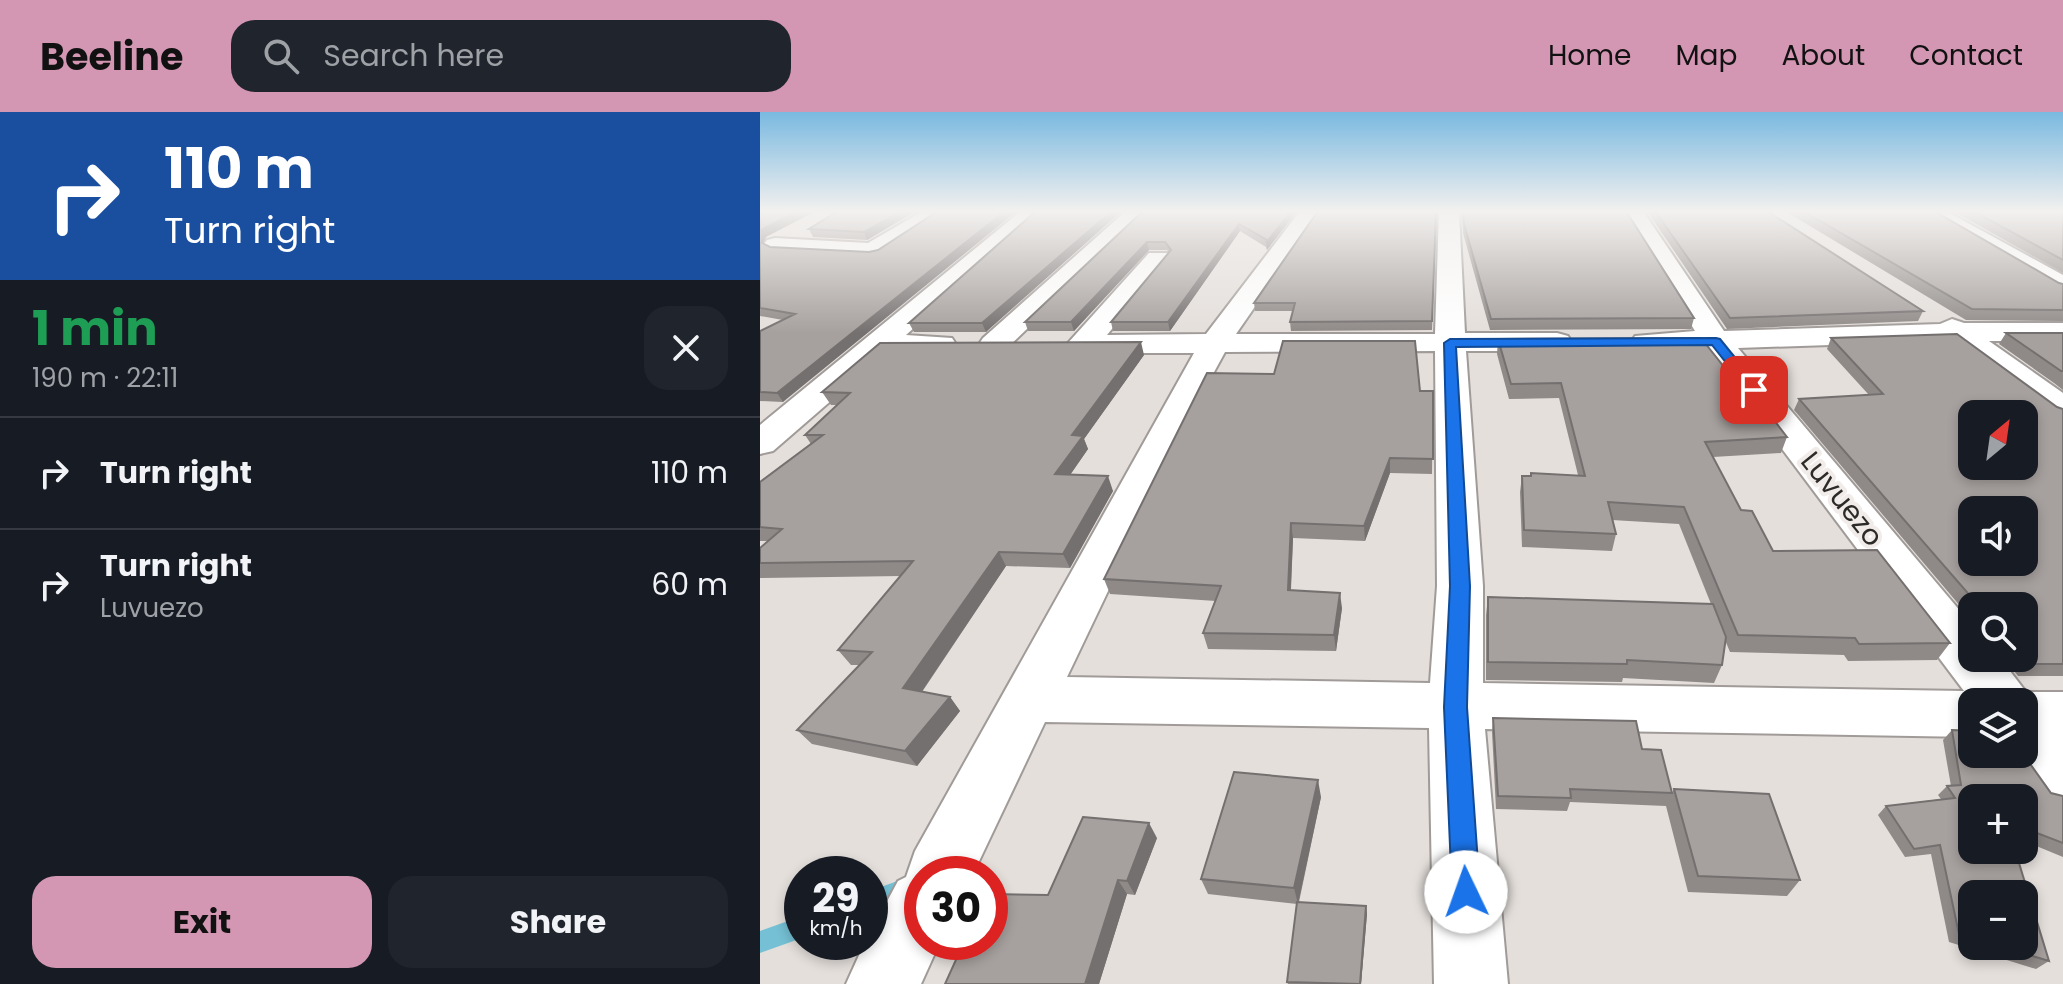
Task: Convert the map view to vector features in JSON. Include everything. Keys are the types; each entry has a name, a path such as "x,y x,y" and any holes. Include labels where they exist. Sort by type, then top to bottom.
{"street":[{"path":"760,443 986,252"},
{"path":"994,344 1095,252"},
{"path":"947,856 1025,699 1185,394 1215,343 1281,252"},
{"path":"1449,252 1460,586 1456,707 1471,984"},
{"name":"Luvuezo","path":"1658,252 1716,341 1993,688"},
{"path":"2003,252 2063,285"},
{"path":"1058,344 1158,258"},
{"path":"1921,310 1959,332 2063,409"},
{"path":"1622,342 2063,332"},
{"path":"878,344 1591,342"},
{"path":"1025,699 1958,714"},
{"path":"2038,715 2063,715"},
{"path":"2038,746 2063,780"},
{"path":"883,984 904,941"}],"building":[{"path":"760,252 954,252 777,393 760,392 760,331 795,314 760,308"},
{"path":"990,252 1065,252 982,323 909,323"},
{"path":"1100,252 1138,252 1071,322 1025,322"},
{"path":"1170,252 1219,252 1168,322 1111,322"},
{"path":"1290,252 1435,252 1432,321 1290,322 1295,303 1254,303"},
{"path":"1472,252 1652,252 1694,318 1491,319"},
{"path":"1684,252 1830,252 1923,311 1730,318"},
{"path":"1873,252 2005,252 2063,284 2063,310 1972,309"},
{"path":"2048,252 2063,252 2063,260"},
{"path":"2006,333 2063,333 2063,371 2061,371"},
{"path":"1957,334 2063,409 2063,664 2038,664 2038,592 1967,592 1799,399 1883,394 1831,338"},
{"path":"1701,338 1748,397 1756,397 1787,437 1705,442 1741,510 1752,511 1773,551 1877,550 1950,643 1859,644 1855,638 1738,635 1684,507 1608,502 1616,534 1524,530 1522,476 1531,476 1531,473 1585,476 1561,383 1511,384 1498,339"},
{"path":"1283,341 1415,341 1420,391 1433,391 1433,459 1390,458 1364,526 1291,523 1288,590 1340,593 1334,635 1203,633 1221,586 1104,579 1207,373 1274,374"},
{"path":"1141,342 1072,435 1083,436 1055,474 1108,476 1063,554 999,552 903,688 950,697 905,751 797,730 872,652 838,650 913,561 760,563 760,548 782,529 760,527 760,482 823,435 805,435 850,393 822,392 880,343"},
{"path":"1488,597 1713,604 1726,637 1722,665 1627,660 1627,664 1488,662"},
{"path":"1493,718 1636,721 1642,749 1661,750 1672,793 1570,789 1571,798 1498,796"},
{"path":"1952,730 1958,730 1958,767"},
{"path":"1958,768 2033,768 2051,793 2063,796 2063,843 2038,833 2038,784 1961,784"},
{"path":"1234,772 1318,780 1294,888 1201,879"},
{"path":"1958,785 1958,864 2019,864 2024,880 1958,880 1958,929 1940,845 1914,849 1886,806 1955,798 1947,786"},
{"path":"1674,789 1769,794 1800,880 1698,876"},
{"path":"1083,817 1149,823 1127,881 1118,880 1085,984 945,984 956,960 1008,960 1008,894 1048,895"},
{"path":"1297,902 1366,906 1360,984 1287,982"},
{"path":"2038,925 2049,961 2038,958"}],"waterway":[{"path":"888,895 904,890"},
{"path":"760,942 784,933"}],"route":[{"path":"1466,892 1456,707 1460,586 1450,343 1716,341 1754,390"}]}
